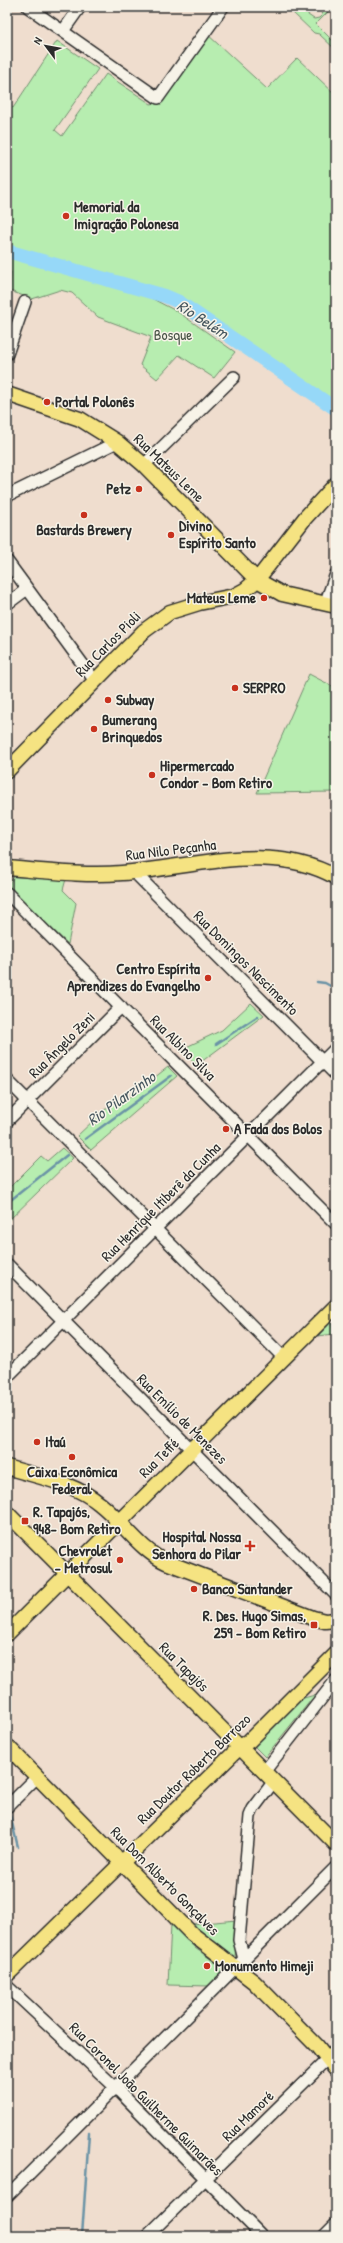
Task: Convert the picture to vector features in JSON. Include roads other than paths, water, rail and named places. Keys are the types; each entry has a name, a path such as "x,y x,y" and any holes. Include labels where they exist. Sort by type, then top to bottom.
{"main road":[{"name":"Rua Mateus Leme","path":"7,394 80,419 117,442 144,465 257,580 282,594 331,605"},
{"name":"Rua Carlos Pioli","path":"7,770 144,631 162,617 180,608 234,596 245,590 257,580 305,518 336,484"},
{"name":"Rua Nilo Peçanha","path":"10,872 98,874 134,872 243,858 270,857 311,866 336,877"},
{"name":"Rua Teffé","path":"7,1634 336,1306"},
{"path":"7,1467 79,1491 100,1504 147,1549 166,1562 313,1618 325,1621 336,1620"},
{"name":"Rua Tapajós","path":"7,1513 336,1844"},
{"name":"Rua Doutor Roberto Barrozo","path":"7,1975 240,1747 249,1741 336,1654"},
{"name":"Rua Dom Alberto Gonçalves","path":"7,1746 192,1934 240,1963 254,1982 333,2060"}],"street":[{"path":"28,7 158,98 223,7"},
{"path":"63,31 80,7"},
{"path":"7,354 25,302"},
{"path":"144,465 234,377"},
{"path":"7,496 117,442"},
{"path":"7,561 95,681"},
{"path":"331,605 336,574"},
{"path":"7,604 27,589"},
{"name":"Rua Domingos Nascimento","path":"134,872 336,1075"},
{"name":"Rua Albino Silva","path":"7,893 336,1224"},
{"name":"Rua Ângelo Zeni","path":"7,1122 121,1008"},
{"name":"Rua Henrique Itiberê da Cunha","path":"7,1376 336,1048"},
{"path":"7,1080 284,1358"},
{"name":"Rua Emílio de Menezes","path":"7,1264 336,1595"},
{"path":"240,1963 239,1940 250,1816 269,1776 336,1680"},
{"path":"7,1807 38,1777"},
{"path":"7,2196 336,1867"},
{"name":"Rua Coronel João Guilherme Guimarães","path":"7,1986 115,2087 262,2236"},
{"name":"Rua Mamoré","path":"147,2236 205,2179 333,2060"},
{"path":"324,2236 336,2224"}],"waterway":[{"name":"Rio Belém","path":"7,251 165,296 179,302 336,409"},
{"name":"Rio Pilarzinho","path":"317,982 325,983 334,988"},
{"name":"Rio Pilarzinho","path":"216,1044 258,1016"},
{"name":"Rio Pilarzinho","path":"85,1139 171,1076"},
{"name":"Rio Pilarzinho","path":"7,1203 67,1155"},
{"name":"Rio Pilarzinho","path":"9,1811 18,1847"},
{"name":"Rio Pilarzinho","path":"82,2236 89,2133"}],"place":[{"name":"Memorial da Imigração Polonesa","path":"66,216"},
{"name":"Portal Polonês","path":"47,402"},
{"name":"Petz","path":"139,489"},
{"name":"Bastards Brewery","path":"84,515"},
{"name":"Divino Espírito Santo","path":"171,535"},
{"name":"Mateus Leme","path":"264,598"},
{"name":"SERPRO","path":"235,688"},
{"name":"Subway","path":"108,700"},
{"name":"Bumerang Brinquedos","path":"94,729"},
{"name":"Hipermercado Condor - Bom Retiro","path":"152,775"},
{"name":"Centro Espírita Aprendizes do Evangelho","path":"208,978"},
{"name":"A Fada dos Bolos","path":"226,1129"},
{"name":"Itaú","path":"37,1442"},
{"name":"Caixa Econômica Federal","path":"72,1457"},
{"name":"R. Tapajós, 948- Bom Retiro","path":"25,1521"},
{"name":"Hospital Nossa Senhora do Pilar","path":"250,1546"},
{"name":"Chevrolet - Metrosul","path":"120,1560"},
{"name":"Banco Santander","path":"194,1589"},
{"name":"R. Des. Hugo Simas, 259 - Bom Retiro","path":"314,1625"},
{"name":"Monumento Himeji","path":"207,1966"}],"park label":[{"name":"Bosque","path":"173,335"}]}
